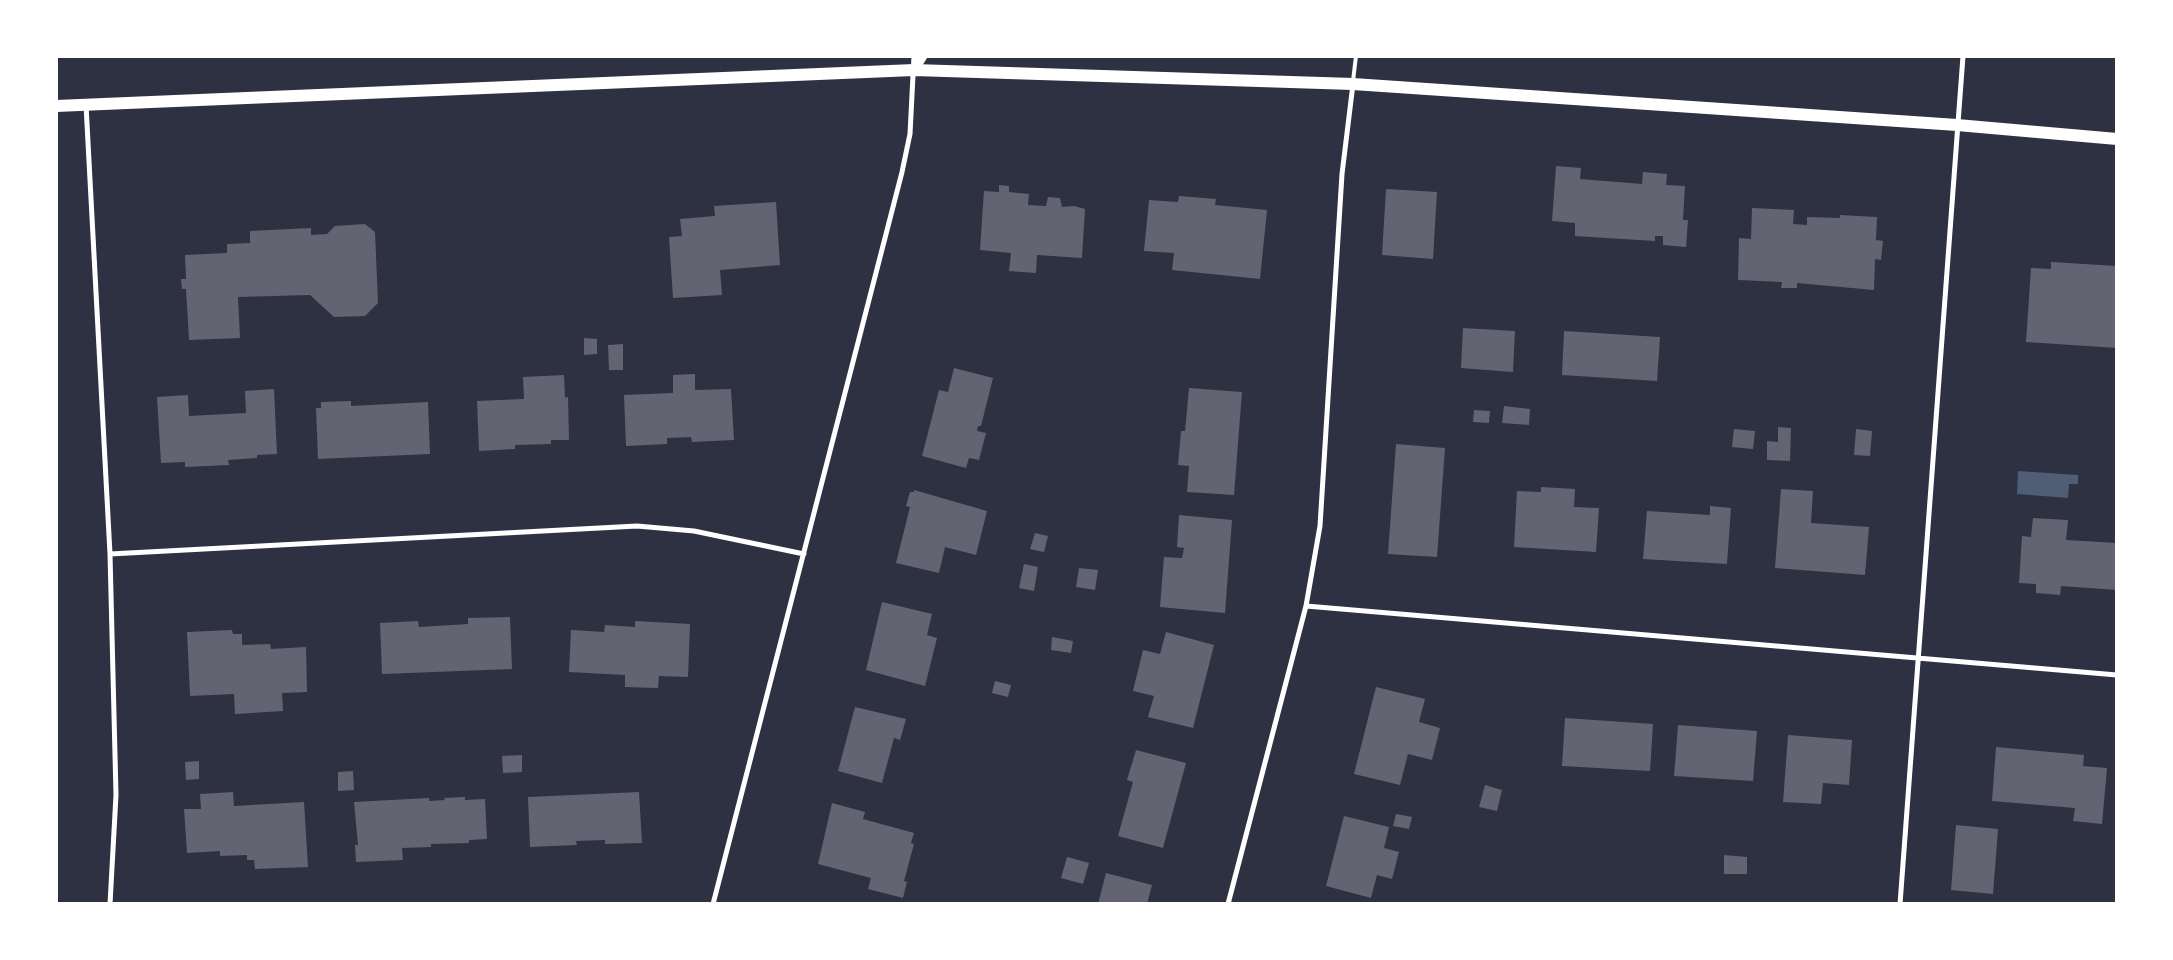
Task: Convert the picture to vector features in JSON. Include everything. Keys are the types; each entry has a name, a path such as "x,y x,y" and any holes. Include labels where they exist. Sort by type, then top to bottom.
{"main road":[{"path":"56,106 914,70 1353,84 1958,125 2117,139"}],"street":[{"path":"713,904 902,172 910,134 914,56"},
{"path":"914,70 923,56"},
{"path":"1900,904 1963,56"},
{"path":"1228,904 1306,606 1320,526 1342,174 1353,84"},
{"path":"86,104 110,554 116,795 110,904"},
{"path":"110,554 637,526 694,532 804,554"},
{"path":"1306,606 1918,660 2117,675"}],"lane":[{"path":"1353,84 1356,56"}],"water":[{"path":"2018,471 2078,475 2078,484 2069,484 2068,498 2017,494"}],"building":[{"path":"1556,166 1581,168 1580,179 1642,184 1643,172 1667,174 1666,185 1685,186 1683,220 1688,220 1686,247 1663,245 1663,236 1655,236 1655,241 1575,236 1575,223 1552,221"},
{"path":"999,185 1009,186 1009,192 1029,194 1028,205 1046,206 1048,197 1060,198 1062,207 1074,206 1085,209 1082,258 1037,255 1036,273 1009,271 1011,253 980,250 984,191 999,192"},
{"path":"1386,189 1437,192 1433,259 1382,255"},
{"path":"1179,196 1216,199 1215,205 1267,210 1260,279 1172,270 1174,253 1144,251 1149,200 1178,202"},
{"path":"776,202 780,265 720,270 722,295 673,298 669,237 682,236 680,219 715,216 714,206"},
{"path":"1752,208 1794,210 1793,224 1807,225 1807,217 1840,218 1840,215 1877,217 1876,240 1883,241 1881,260 1875,259 1874,290 1797,283 1797,288 1781,288 1782,282 1738,280 1739,238 1751,239"},
{"path":"365,224 375,232 378,303 365,316 334,317 310,295 238,297 240,338 189,340 186,289 182,289 181,279 186,279 185,255 227,253 227,244 250,243 250,231 311,228 311,235 327,234 335,226"},
{"path":"2051,262 2117,266 2117,348 2026,342 2031,268 2051,269"},
{"path":"1463,328 1515,331 1513,372 1461,368"},
{"path":"1564,331 1660,337 1657,381 1562,375"},
{"path":"584,338 597,339 597,354 584,355"},
{"path":"623,344 623,370 609,370 608,345"},
{"path":"954,368 993,378 981,426 978,426 977,431 986,433 979,460 969,458 966,468 922,456 939,390 948,392"},
{"path":"695,374 695,390 731,389 734,440 692,442 691,437 667,438 667,444 626,446 624,395 673,393 673,375"},
{"path":"564,375 565,398 568,397 569,440 551,440 551,444 515,445 515,449 479,451 477,401 524,399 523,377"},
{"path":"1189,388 1242,392 1234,495 1187,492 1189,466 1178,465 1181,431 1185,431"},
{"path":"274,389 277,454 257,455 257,458 228,460 229,465 185,467 185,462 161,463 157,397 188,395 189,416 246,413 245,391"},
{"path":"351,401 351,406 428,402 430,454 318,459 316,408 321,408 321,402"},
{"path":"1504,406 1530,409 1529,425 1502,423"},
{"path":"1474,410 1490,411 1489,423 1473,422"},
{"path":"1778,427 1791,428 1790,461 1767,460 1767,441 1778,442"},
{"path":"1734,429 1755,431 1753,449 1732,447"},
{"path":"1856,429 1872,431 1870,456 1854,455"},
{"path":"1396,444 1445,448 1437,557 1388,554"},
{"path":"1541,487 1575,489 1574,507 1599,508 1596,552 1514,547 1517,491 1541,492"},
{"path":"1781,489 1813,491 1811,523 1869,527 1865,575 1775,568"},
{"path":"914,490 987,511 976,555 945,547 939,573 896,563 910,507 906,506 910,492 914,492"},
{"path":"1710,506 1731,508 1727,564 1643,559 1647,511 1710,515"},
{"path":"1179,515 1232,520 1225,613 1160,607 1164,557 1182,558 1184,548 1177,547"},
{"path":"2033,518 2068,520 2066,540 2117,543 2117,590 2061,586 2060,595 2036,593 2036,584 2019,583 2022,536 2031,537"},
{"path":"1035,533 1048,536 1044,552 1030,549"},
{"path":"1024,564 1038,567 1034,591 1019,588"},
{"path":"1079,568 1098,570 1095,590 1076,587"},
{"path":"882,602 932,614 927,635 937,638 925,686 866,670"},
{"path":"510,617 512,669 382,674 380,623 418,621 419,627 468,624 468,618"},
{"path":"635,621 690,624 688,677 659,676 658,688 625,687 625,675 569,672 571,630 604,632 605,625 635,627"},
{"path":"232,630 233,634 242,634 242,645 270,644 271,649 306,647 307,692 282,693 283,711 235,714 234,694 190,696 187,632"},
{"path":"1166,632 1214,645 1193,728 1148,717 1154,696 1133,691 1143,650 1160,654"},
{"path":"1052,637 1073,641 1071,653 1051,650"},
{"path":"995,681 1011,685 1008,697 992,693"},
{"path":"1376,687 1425,699 1419,722 1440,728 1432,760 1408,754 1400,785 1354,774"},
{"path":"855,707 906,719 900,740 894,738 882,783 838,771"},
{"path":"1565,718 1653,724 1650,771 1562,766"},
{"path":"1678,725 1757,731 1753,781 1674,776"},
{"path":"1788,735 1852,740 1849,785 1823,783 1821,804 1783,802"},
{"path":"1996,747 2084,755 2083,766 2107,768 2102,824 2073,821 2075,808 1992,801"},
{"path":"1136,750 1186,763 1163,848 1118,836 1133,782 1127,780"},
{"path":"522,755 522,772 503,773 502,756"},
{"path":"199,761 199,779 186,780 185,762"},
{"path":"353,771 354,790 338,791 338,772"},
{"path":"1485,785 1502,790 1497,811 1479,807"},
{"path":"233,792 234,806 304,802 308,867 255,869 254,860 247,860 247,855 220,856 220,851 187,853 184,809 201,809 200,794"},
{"path":"639,792 642,843 605,844 605,840 576,841 577,845 530,847 528,797"},
{"path":"465,797 465,800 485,799 487,839 469,840 469,843 431,844 431,847 402,848 403,860 356,862 355,845 358,845 354,802 429,798 429,801"},
{"path":"832,803 865,812 863,819 914,833 911,843 914,844 904,881 907,882 903,898 868,889 871,878 818,864"},
{"path":"1396,814 1412,817 1409,829 1393,826"},
{"path":"1344,816 1389,827 1384,848 1399,852 1392,879 1377,875 1371,898 1326,886"},
{"path":"1956,825 1998,829 1993,894 1951,890"},
{"path":"1724,855 1747,857 1747,874 1724,874"},
{"path":"1067,857 1089,863 1083,884 1061,878"},
{"path":"1106,873 1152,885 1147,904 1098,904"}]}
